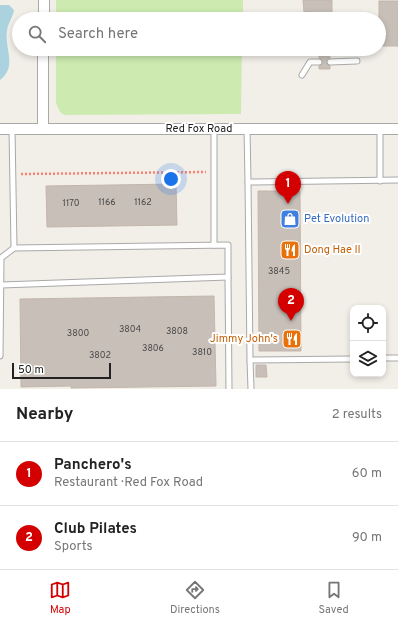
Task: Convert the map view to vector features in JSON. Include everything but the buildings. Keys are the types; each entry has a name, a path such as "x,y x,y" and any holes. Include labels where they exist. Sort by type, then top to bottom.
{"street":[{"path":"44,0 44,12"},
{"path":"43,56 43,129"},
{"name":"Red Fox Road","path":"0,129 398,129"}],"lane":[{"path":"330,62 357,61"},
{"path":"302,75 310,62 319,62"},
{"path":"247,128 251,389"},
{"path":"380,128 380,180"},
{"path":"12,129 14,248"},
{"path":"214,129 214,245"},
{"path":"248,182 398,180"},
{"path":"0,356 1,258 14,248 228,244 229,389"},
{"path":"1,285 228,277"},
{"path":"386,358 398,358"},
{"path":"250,360 350,359"}],"path":[{"path":"13,174 214,172"}],"green space":[{"path":"56,0 243,0 243,12 56,12"},
{"path":"56,56 242,56 241,114 64,115 60,112 56,103"}],"water":[{"path":"0,5 9,5 14,10 12,12 12,17 7,30 9,63 5,75 0,80"}],"place":[{"name":"Panchero's","path":"288,204"},
{"name":"Pet Evolution","path":"290,219"},
{"name":"Dong Hae II","path":"290,250"},
{"name":"Club Pilates","path":"291,321"},
{"name":"Jimmy John's","path":"292,339"}]}
